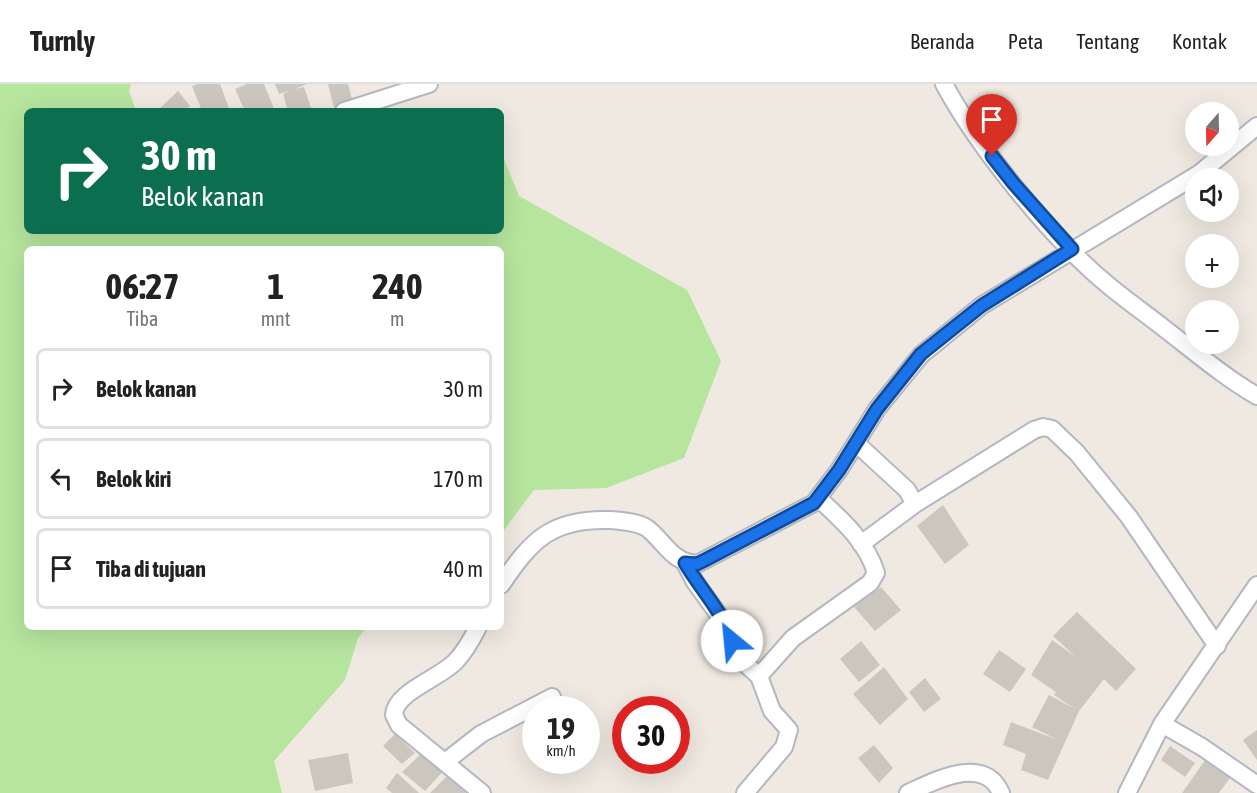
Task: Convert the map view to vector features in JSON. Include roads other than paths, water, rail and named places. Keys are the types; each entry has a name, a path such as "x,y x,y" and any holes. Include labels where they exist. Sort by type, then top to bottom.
{"street":[{"path":"353,108 429,84"},
{"path":"944,84 972,128 1014,184 1106,284 1182,344 1257,396"},
{"path":"504,580 523,552 545,532 566,524 592,520 623,521 645,527 673,556 685,563 697,564 793,516 818,498 877,409 921,354 981,306 1072,249 1200,174 1257,126"},
{"path":"861,544 915,504 1034,430 1043,427 1052,429 1077,453 1129,517 1217,646"},
{"path":"856,443 907,490 915,504"},
{"path":"759,676 793,638 870,584 876,573 872,560 846,524 818,498"},
{"path":"685,563 695,582 726,625 740,659 759,676 772,711 788,727 790,733 784,747 745,793"},
{"path":"1127,793 1162,724 1257,585"},
{"path":"476,630 457,661 438,677 401,698 394,709 395,721 482,793"},
{"path":"445,762 481,734 522,713"},
{"path":"1162,724 1254,778"},
{"path":"908,793 944,777 970,772 986,776 997,784 1001,793"}]}
